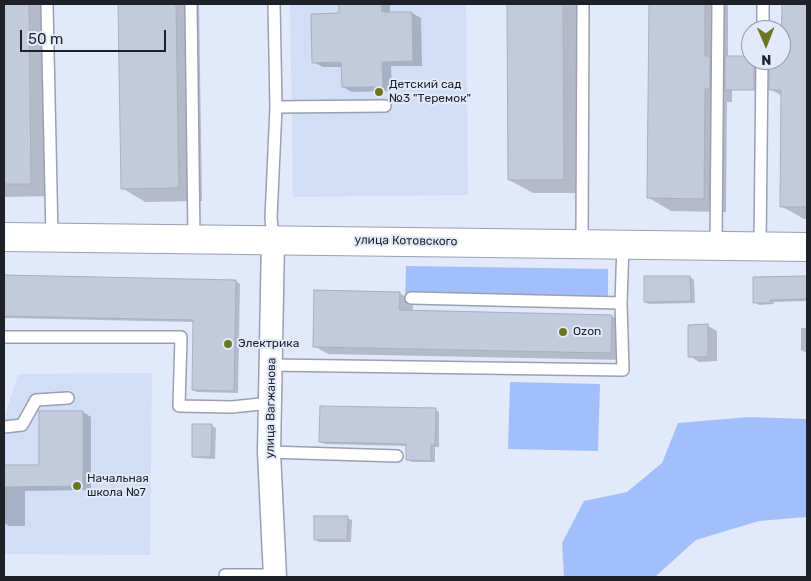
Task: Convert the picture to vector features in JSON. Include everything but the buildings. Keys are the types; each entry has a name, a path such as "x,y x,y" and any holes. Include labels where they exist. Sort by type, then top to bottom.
{"street":[{"name":"улица Котовского","path":"4,237 807,247"},
{"name":"улица Вагжанова","path":"273,240 269,452 275,576"}],"lane":[{"path":"46,4 52,238"},
{"path":"191,4 194,239"},
{"path":"273,240 271,218 276,107 274,4"},
{"path":"582,244 583,4"},
{"path":"716,246 718,4"},
{"path":"763,4 763,20"},
{"path":"760,246 762,70"},
{"path":"276,107 385,106"},
{"path":"271,365 623,370 621,303 623,244"},
{"path":"411,298 621,303"},
{"path":"4,336 181,337 179,406 232,407 270,402"},
{"path":"4,427 22,425 36,400 68,398"},
{"path":"269,452 397,456"},
{"path":"225,575 275,576"}],"shaded area":[{"name":"Детский сад №3 \"Теремок\"","path":"290,4 466,4 468,195 293,197"},
{"path":"406,266 608,269 608,306 405,303"},
{"name":"Начальная школа №7","path":"152,373 150,555 4,554 4,418 18,374"},
{"path":"510,382 600,384 598,451 508,449"},
{"path":"749,417 807,419 807,517 759,521 696,540 656,576 652,577 564,577 562,543 584,501 627,492 662,463 678,423"}],"place":[{"name":"Детский сад №3 \"Теремок\"","path":"379,92"},
{"name":"Ozon","path":"563,332"},
{"name":"Электрика","path":"228,344"},
{"name":"Начальная школа №7","path":"77,486"}]}
